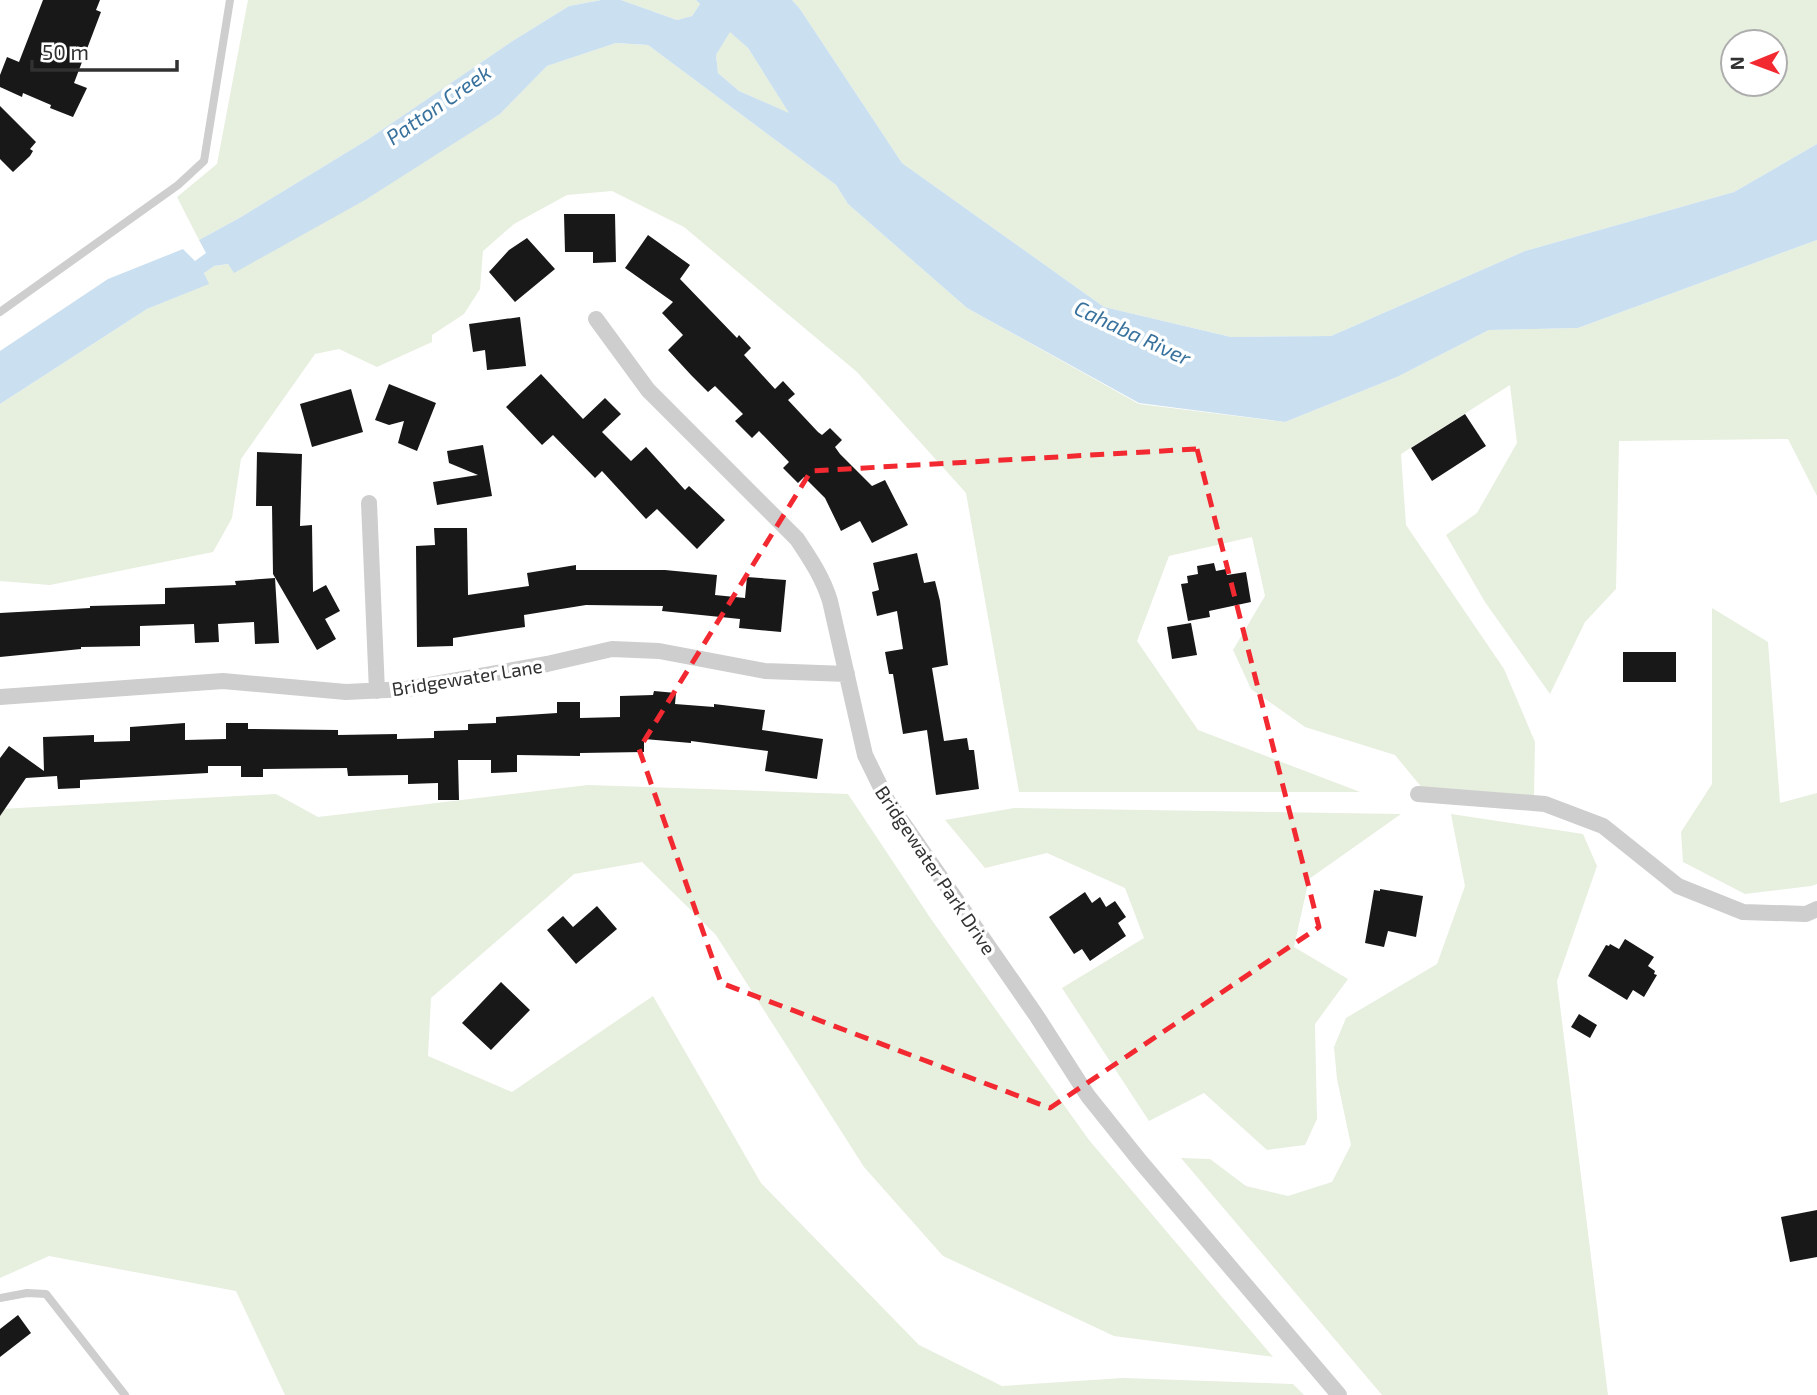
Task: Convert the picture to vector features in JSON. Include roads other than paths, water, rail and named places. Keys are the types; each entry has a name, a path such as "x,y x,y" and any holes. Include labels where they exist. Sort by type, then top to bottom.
{"street":[{"name":"Bridgewater Park Drive","path":"596,319 648,390 797,540 823,580 865,755 887,800 1088,1096 1339,1395"},
{"path":"369,503 377,691"},
{"name":"Bridgewater Lane","path":"0,697 211,682 346,692 407,689 612,649 659,651 765,671 847,674"},
{"path":"1418,794 1545,804 1603,826 1678,886 1743,912 1807,914 1817,909"}],"lane":[{"path":"0,312 178,186 204,161 230,0"},
{"path":"0,1298 27,1293 46,1294 125,1395"}],"water":[{"path":"601,0 621,0 677,20 692,16 700,4 696,0 792,0 902,163 1104,307 1231,337 1331,336 1525,251 1734,192 1817,144 1817,240 1578,328 1489,330 1397,377 1285,422 1139,403 967,308 848,204 836,185 648,45 616,43 547,66 500,114 365,200 234,273 228,264 214,266 204,273 209,284 147,309 0,404 0,351 108,279 183,249 195,261 206,253 199,240 367,140 569,6","holes":["730,32 748,48 789,113 739,91 718,73 716,55"]}],"water label":[{"name":"Patton Creek","path":"438,104"},
{"name":"Cahaba River","path":"1133,332"}]}
